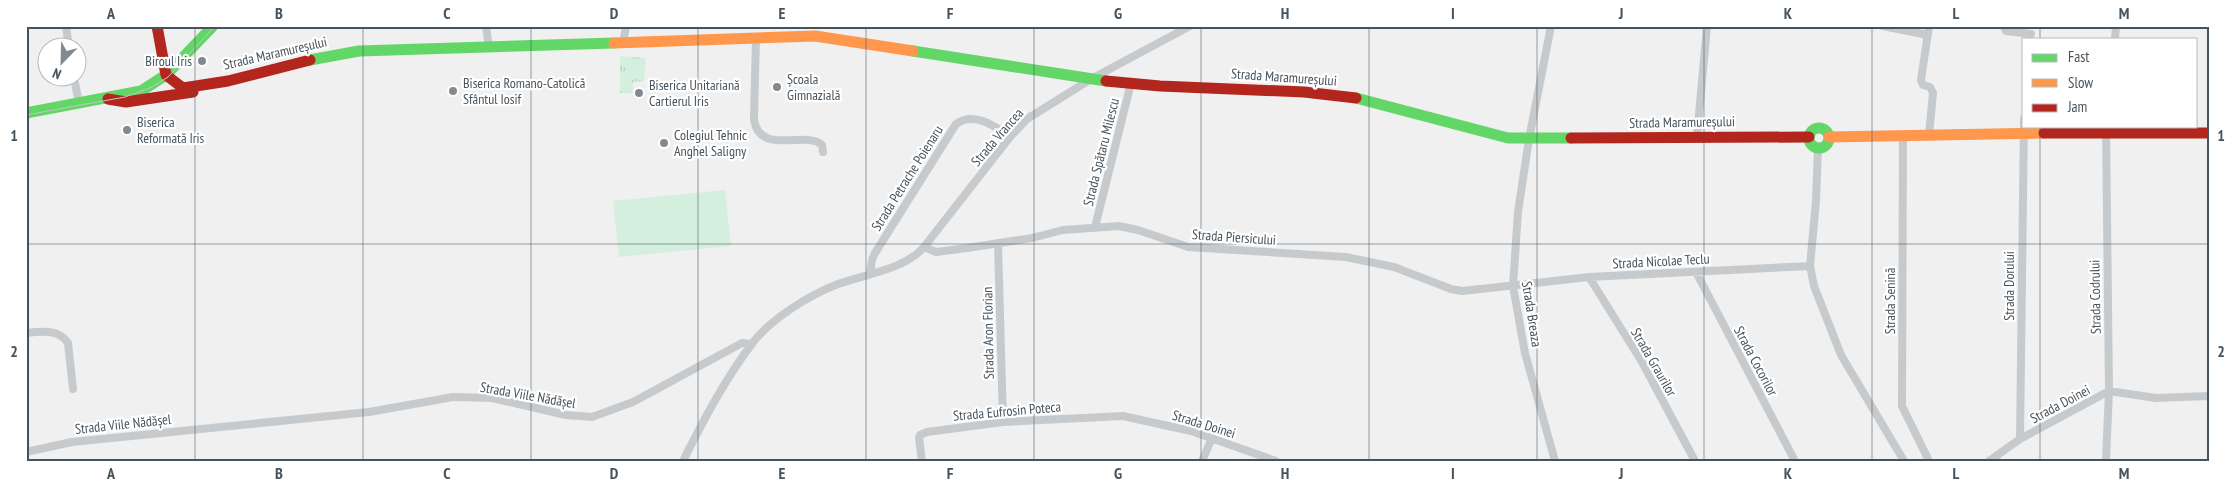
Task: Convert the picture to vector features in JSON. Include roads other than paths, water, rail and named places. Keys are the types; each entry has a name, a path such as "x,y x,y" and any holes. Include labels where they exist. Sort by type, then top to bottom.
{"main road":[{"path":"157,26 166,75"},
{"path":"26,113 108,99 141,91 166,75 213,26"},
{"name":"Strada Maramureșului","path":"166,75 183,88 206,86 278,67 344,53 815,36 1085,78 1104,77 1130,83 1304,92 1353,97 1489,134 1529,139 1697,136 1809,137 1811,131 1820,128 1826,131 1829,137 2022,134 2105,130 2209,133"},
{"path":"156,83 160,91 171,96"},
{"path":"108,99 126,102 196,92 206,86"},
{"path":"1809,137 1810,143 1818,148 1825,146 1829,137"}],"street":[{"path":"486,26 489,48"},
{"path":"623,43 626,26"},
{"path":"1104,77 1190,26"},
{"name":"Strada Breaza","path":"1551,26 1529,139 1518,212 1513,286 1525,353 1555,461"},
{"path":"1697,136 1707,26"},
{"path":"1883,26 1928,30 1921,80 1923,85 1930,87 1933,93 1929,135"},
{"path":"2004,26 2006,31 2032,33"},
{"path":"756,37 754,120 757,130 766,137 780,141 817,141 822,145 823,152"},
{"name":"Strada Vrancea","path":"870,274 911,259 924,247 1010,137 1036,112 1085,78"},
{"name":"Strada Spătaru Milescu","path":"1095,227 1130,83"},
{"path":"76,88 78,103"},
{"name":"Strada Petrache Poienaru","path":"870,274 872,260 876,253 956,124 964,119 984,121 998,127 1010,137"},
{"name":"Strada Dorului","path":"2020,439 2023,128"},
{"name":"Strada Codrului","path":"2105,130 2109,392 2106,461"},
{"name":"Strada Senină","path":"1903,136 1902,406 1929,461"},
{"path":"1818,148 1816,201 1810,266 1814,286 1841,355 1904,461"},
{"name":"Strada Piersicului","path":"924,247 936,252 998,243 1063,230 1120,226 1179,245 1198,248 1346,257 1394,267 1451,289 1462,291 1513,286"},
{"name":"Strada Aron Florian","path":"998,243 1003,422"},
{"name":"Strada Nicolae Teclu","path":"1513,286 1589,278 1810,266"},
{"name":"Strada Cocorilor","path":"1696,272 1795,461"},
{"name":"Strada Viile Nădășel","path":"26,452 72,442 369,412 453,397 492,398 566,415 592,417 633,402 742,343 751,344 791,310 816,294 870,274"},
{"name":"Strada Graurilor","path":"1589,278 1642,362 1695,461"},
{"path":"26,333 54,332 65,338 68,343 73,388"},
{"path":"683,461 718,396 751,344"},
{"name":"Strada Doinei","path":"1989,461 2020,439 2109,392 2156,398 2209,396"},
{"name":"Strada Doinei","path":"1123,416 1191,431 1276,461"},
{"name":"Strada Eufrosin Poteca","path":"922,461 919,438 924,432 1003,422 1123,416"},
{"path":"1202,461 1212,438"}],"tram line":[{"path":"26,115 125,97 152,87 168,77 215,26"}],"place":[{"name":"Biroul Iris","path":"202,61"},
{"name":"Școala Gimnazială","path":"777,87"},
{"name":"Biserica Romano-Catolică Sfântul Iosif","path":"453,91"},
{"name":"Biserica Unitariană Cartierul Iris","path":"639,93"},
{"name":"Biserica Reformată Iris","path":"127,130"},
{"name":"Colegiul Tehnic Anghel Saligny","path":"664,143"}]}
